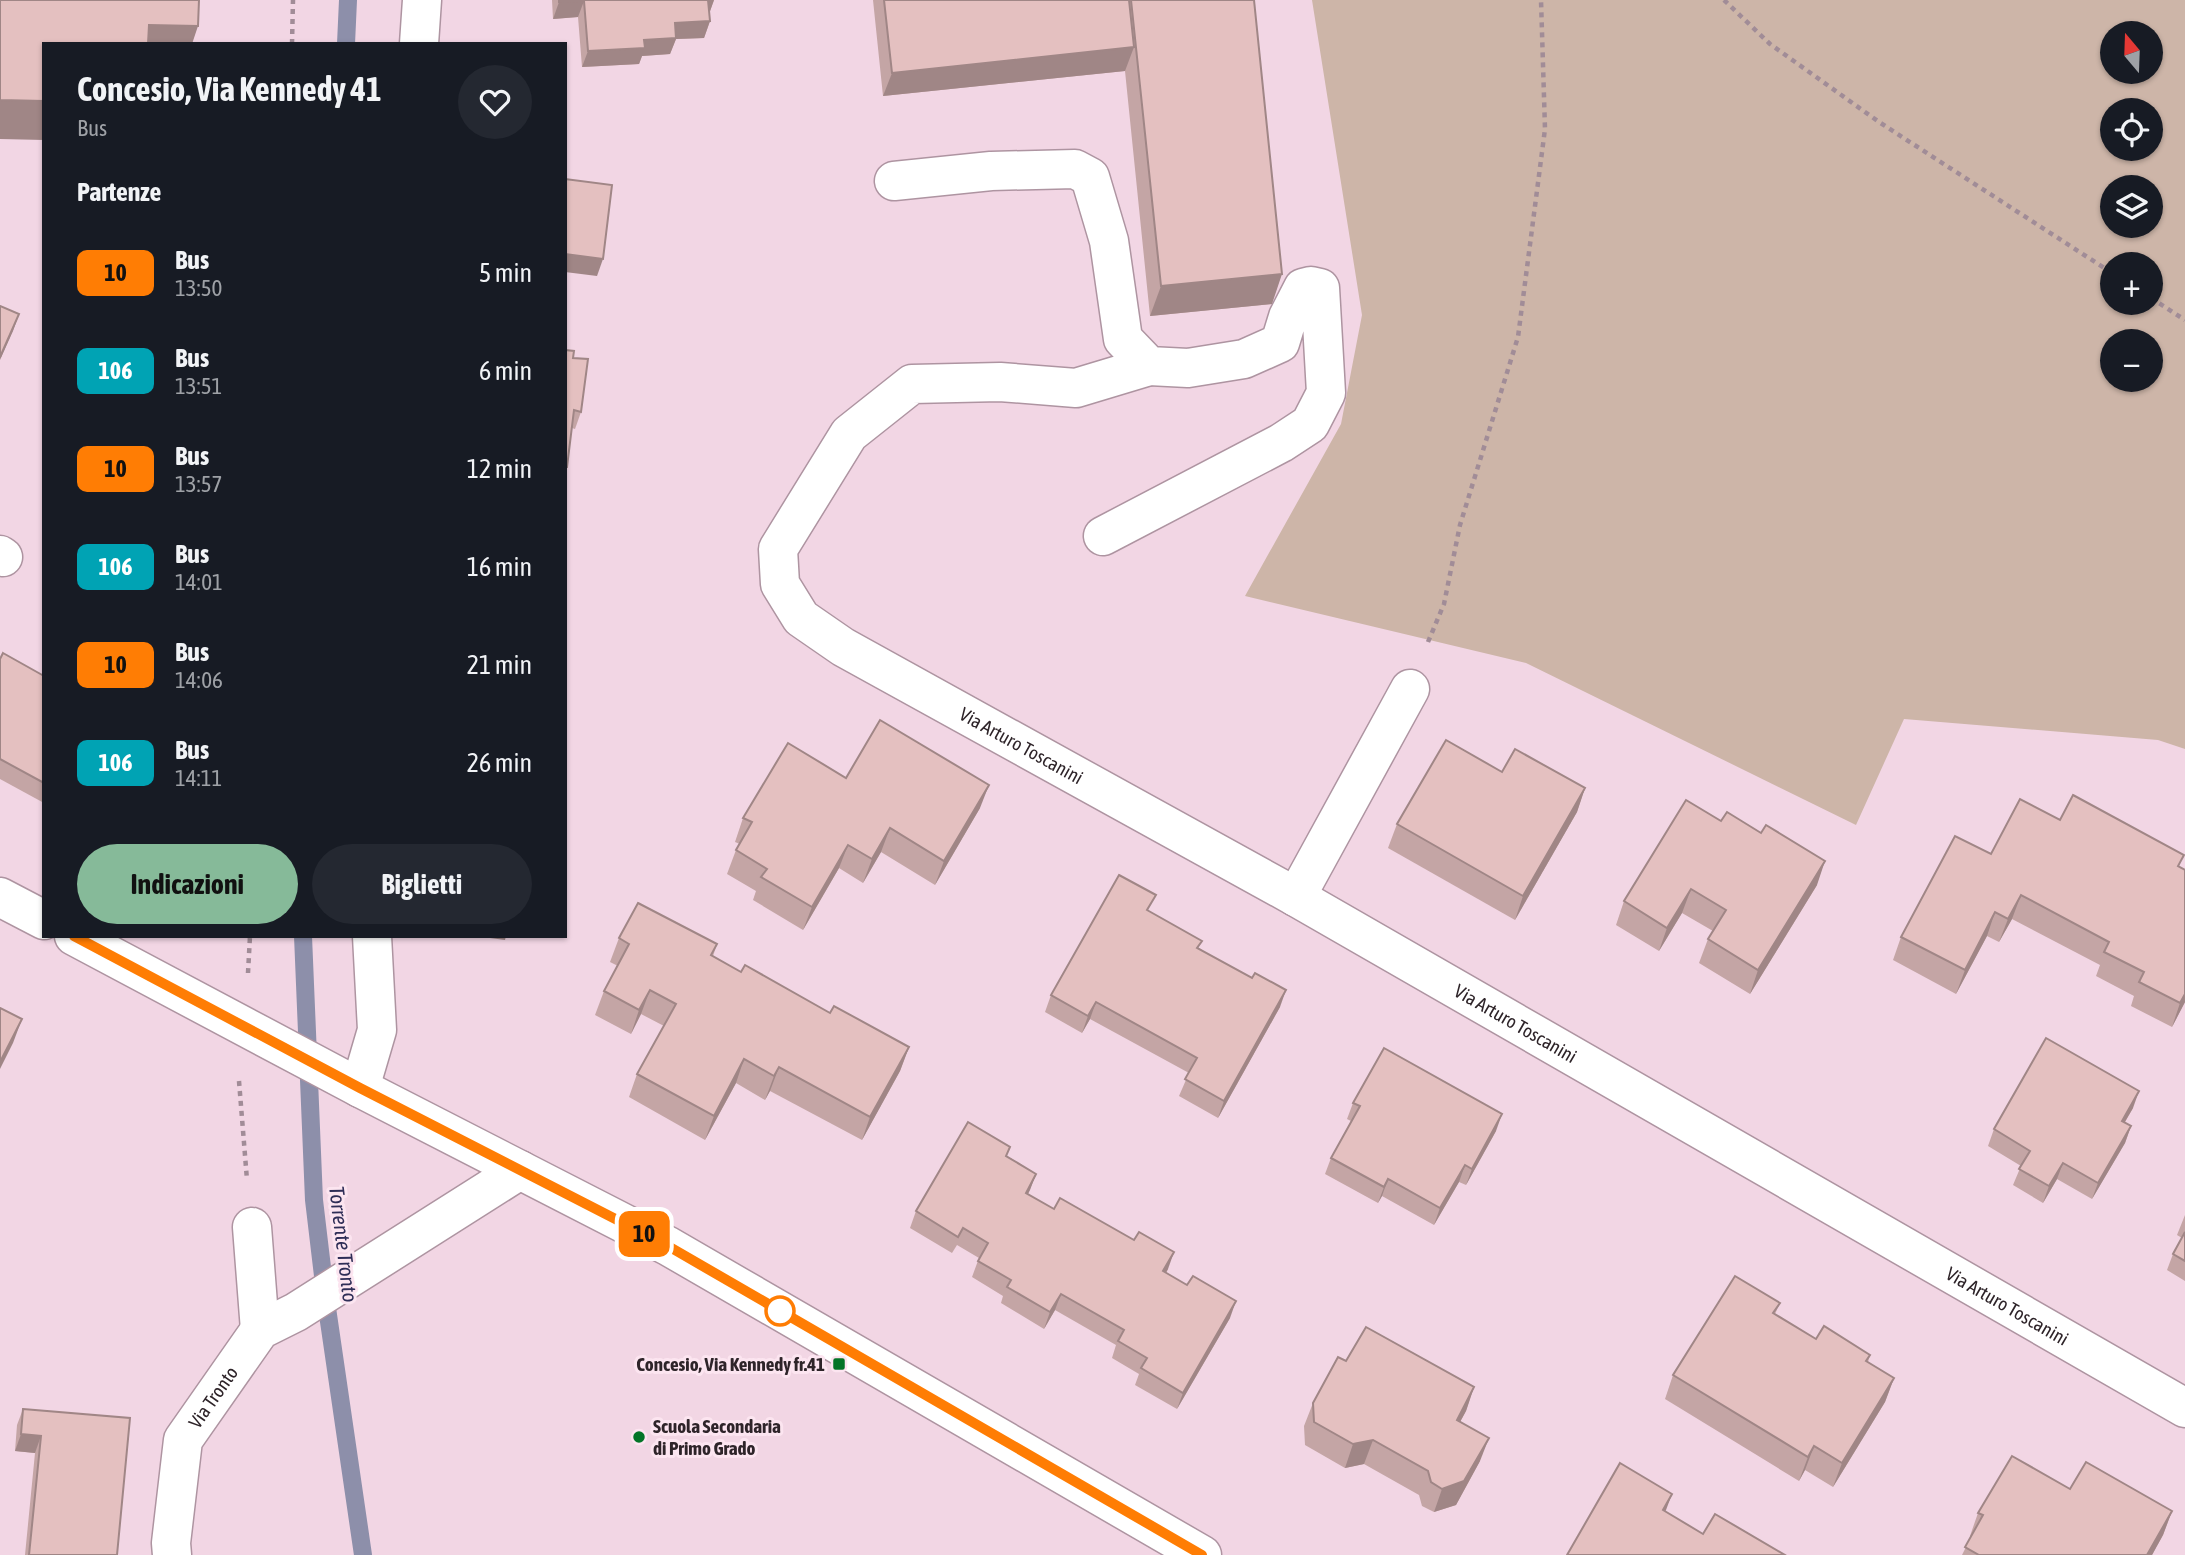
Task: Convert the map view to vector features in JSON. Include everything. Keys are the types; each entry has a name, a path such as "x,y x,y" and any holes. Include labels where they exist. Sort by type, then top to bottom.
{"street":[{"path":"419,42 422,0"},
{"path":"894,181 991,171 1075,169 1090,177 1109,241 1123,339 1149,366"},
{"name":"Via Arturo Toscanini","path":"1102,536 1281,443 1310,424 1326,393 1320,288 1303,288 1288,317 1280,343 1244,359 1188,368 1149,366 1076,388 1000,382 912,384 849,434 778,549 780,584 801,618 843,647 1296,897 2185,1408"},
{"path":"1296,897 1410,689"},
{"path":"0,897 42,919"},
{"path":"78,938 668,1246 1202,1555"},
{"path":"354,1084 377,1030 372,938"},
{"path":"252,1227 260,1330 296,1312 520,1170"},
{"name":"Via Tronto","path":"172,1555 171,1543 183,1440 260,1330"}],"path":[{"path":"292,42 293,0"},
{"path":"1410,689 1444,604 1460,525 1518,337 1545,129 1541,0"},
{"path":"1724,0 1770,44 1879,122 2100,265"},
{"path":"2163,306 2185,320"},
{"path":"246,1027 247,1182"}],"shaded area":[{"path":"1312,0 2185,0 2185,749 2158,740 1904,719 1856,825 1526,663 1245,596 1341,424 1362,315"}],"building":[{"path":"0,0 199,0 198,26 149,25 148,42 42,42 42,101 0,100"},
{"path":"559,0 708,0 710,21 675,23 676,38 644,40 645,48 588,51 584,1"},
{"path":"884,0 1129,0 1134,47 892,73"},
{"path":"1131,0 1254,0 1282,274 1161,286"},
{"path":"567,179 612,185 603,259 567,254"},
{"path":"0,306 19,314 0,357"},
{"path":"567,350 574,351 573,358 588,359 581,412 574,410 567,467"},
{"path":"3,653 42,675 42,782 0,759 0,659"},
{"path":"880,720 989,785 944,861 890,828 872,859 848,845 812,907 761,877 767,869 736,850 752,822 743,818 788,743 846,778"},
{"path":"1446,740 1502,772 1515,749 1585,788 1523,896 1397,824"},
{"path":"2073,795 2184,855 2178,866 2185,870 2185,994 2180,1003 2139,982 2144,972 2104,952 2109,942 2021,895 2008,919 1995,912 1965,970 1901,937 1955,836 1991,854 2020,799 2060,820"},
{"path":"1686,800 1721,821 1727,812 1761,833 1766,825 1825,861 1758,970 1708,939 1726,910 1691,889 1667,928 1624,901"},
{"path":"1119,875 1156,895 1147,910 1202,941 1197,948 1252,978 1255,973 1286,990 1224,1101 1185,1079 1197,1058 1096,1002 1088,1016 1051,995"},
{"path":"638,903 717,944 711,955 741,972 745,965 830,1013 834,1006 909,1047 870,1117 779,1067 774,1076 744,1059 714,1116 637,1074 676,1004 650,990 639,1010 604,991 629,944 619,938"},
{"path":"0,1008 22,1019 0,1062"},
{"path":"2046,1038 2139,1091 2122,1121 2131,1126 2098,1183 2063,1163 2049,1186 2019,1169 2030,1151 1994,1129"},
{"path":"1384,1048 1502,1114 1472,1169 1465,1165 1440,1208 1388,1179 1384,1187 1331,1158 1360,1106 1353,1103"},
{"path":"968,1122 1010,1147 1006,1156 1036,1174 1026,1193 1054,1209 1060,1198 1134,1240 1139,1232 1174,1252 1163,1271 1187,1285 1193,1276 1236,1301 1183,1393 1141,1368 1147,1358 1118,1341 1124,1330 1061,1294 1050,1312 1007,1287 1011,1280 978,1261 988,1243 963,1228 958,1237 916,1211"},
{"path":"2185,1232 2185,1261 2173,1254"},
{"path":"1735,1276 1780,1303 1773,1313 1816,1339 1824,1326 1870,1355 1866,1361 1894,1378 1842,1463 1814,1446 1808,1457 1673,1375"},
{"path":"1366,1327 1474,1387 1457,1420 1489,1438 1464,1481 1442,1489 1431,1482 1428,1471 1373,1440 1353,1444 1314,1422 1313,1403 1338,1357 1346,1361"},
{"path":"23,1409 130,1418 117,1555 29,1555 41,1436 21,1434"},
{"path":"2012,1456 2070,1489 2086,1462 2172,1511 2147,1555 1979,1555 1965,1547 1983,1515 1978,1513"},
{"path":"1620,1463 1672,1494 1663,1510 1703,1534 1715,1514 1785,1555 1567,1555"}],"waterway":[{"name":"Torrente Tronto","path":"346,42 348,0"},
{"name":"Torrente Tronto","path":"303,938 314,1200 363,1555"}],"bus line":[{"name":"10","path":"78,938 360,1088 668,1246 1202,1555"}],"place":[{"name":"Concesio, Via Kennedy fr.41","path":"839,1364"},
{"name":"Scuola Secondaria di Primo Grado","path":"639,1437"}]}
